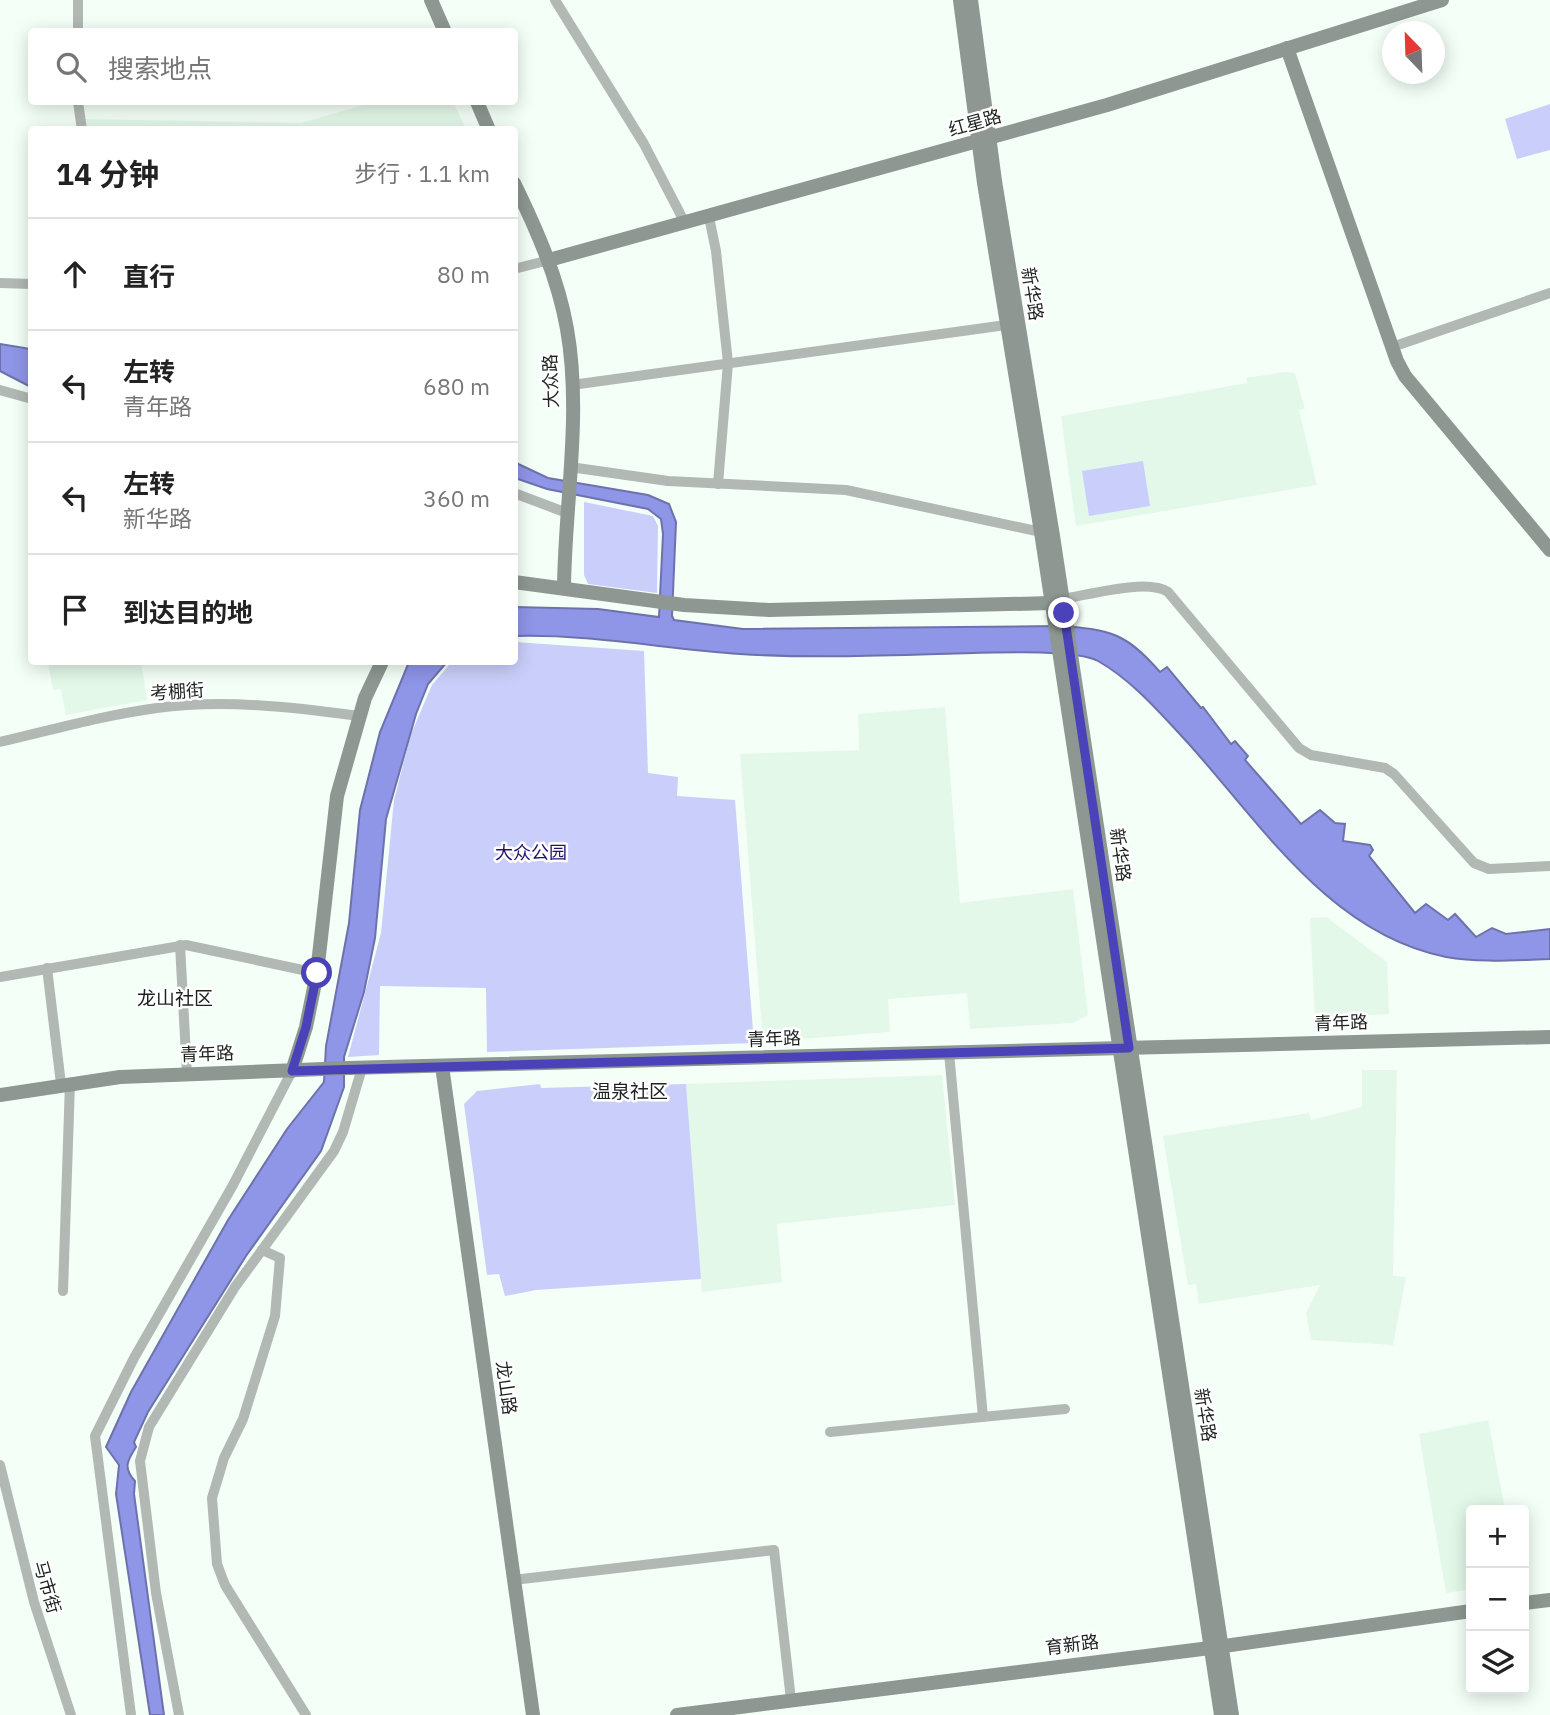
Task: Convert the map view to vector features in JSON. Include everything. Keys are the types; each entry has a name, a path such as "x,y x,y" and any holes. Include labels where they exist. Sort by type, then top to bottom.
{"street":[{"path":"78,0 78,28"},
{"path":"430,0 443,28"},
{"path":"555,0 644,144 685,223"},
{"name":"新华路","path":"960,0 1058,607 1123,1049 1216,1647 1232,1715"},
{"name":"新华路","path":"971,0 1006,325 1041,532 1058,607"},
{"name":"红星路","path":"518,268 984,140 1442,0"},
{"path":"1291,47 1398,345 1411,373 1550,539"},
{"path":"1291,47 1397,361 1405,376 1550,550"},
{"path":"78,105 81,126"},
{"path":"478,105 487,126"},
{"name":"大众路","path":"518,192 549,260 567,329 572,385 564,587"},
{"path":"709,217 716,251 728,363 718,484"},
{"path":"0,283 28,284"},
{"path":"1398,345 1550,293"},
{"path":"572,385 1006,325"},
{"path":"0,390 28,398"},
{"path":"570,467 668,481 845,490 1041,532"},
{"path":"518,495 567,513"},
{"path":"518,582 684,605 769,610 1058,607 1146,586 1161,587 1306,753 1385,768 1394,774 1474,863 1489,869 1550,866"},
{"path":"131,1715 95,1436 134,1358 233,1185 292,1071 306,1027 317,973 332,820 359,716 381,665"},
{"name":"考棚街","path":"0,742 157,708 196,705 292,707 359,716"},
{"path":"0,977 180,945 201,946 317,973"},
{"path":"180,945 187,1074"},
{"path":"47,968 66,1084 63,1291"},
{"name":"青年路","path":"0,1095 120,1077 187,1074 1550,1037"},
{"path":"949,1054 983,1417"},
{"name":"龙山路","path":"442,1066 533,1715"},
{"path":"179,1715 156,1592 140,1461 149,1427 235,1287 334,1151 343,1132 362,1068"},
{"path":"262,1250 280,1258 275,1316 243,1419 224,1458 212,1498 212,1519 217,1564 225,1585 306,1715"},
{"path":"830,1432 1065,1409"},
{"name":"马市街","path":"0,1465 34,1602 71,1715"},
{"path":"513,1580 774,1550 791,1700"},
{"path":"1529,1602 1550,1600"},
{"name":"育新路","path":"677,1715 1216,1647 1466,1612"},
{"name":"新华路","path":"1216,1647 1221,1715"}],"shaded area":[{"path":"364,105 454,105 465,126 85,126 85,119 301,123"},
{"path":"1295,373 1305,409 1299,410 1317,485 1076,526 1061,416 1247,383 1246,378"},
{"path":"49,665 141,665 147,700 66,715 61,689 53,690"},
{"path":"945,707 960,903 1073,889 1088,1015 1073,1023 970,1029 967,993 888,999 890,1032 763,1042 740,754 859,750 858,714"},
{"path":"1326,917 1387,962 1389,1014 1315,1018 1310,918"},
{"path":"1362,1070 1397,1070 1393,1276 1406,1277 1393,1345 1311,1340 1306,1313 1320,1285 1199,1304 1196,1284 1188,1285 1163,1136 1309,1113 1311,1120 1362,1107"},
{"path":"942,1075 955,1205 777,1224 782,1282 702,1292 686,1084"},
{"path":"1488,1420 1504,1505 1466,1505 1466,1590 1446,1593 1419,1434"}],"green space":[{"path":"1550,104 1550,150 1517,159 1505,119"},
{"path":"1143,461 1150,506 1089,516 1082,471"},
{"path":"584,502 653,516 658,526 657,593 588,584 584,575"},
{"name":"大众公园","path":"518,642 644,651 648,773 678,777 677,796 735,800 754,1043 487,1052 486,988 380,986 379,1055 348,1057 381,933 394,800 411,734 432,685 449,665 518,665"},
{"path":"540,1084 541,1088 686,1084 701,1279 536,1290 505,1296 499,1274 487,1275 464,1104 477,1091"}],"water":[{"path":"0,344 28,349 28,385 0,371"},
{"path":"518,464 548,478 648,495 669,504 676,522 674,620 743,629 1058,626 1091,629 1116,636 1137,649 1160,672 1167,667 1201,708 1203,707 1231,744 1235,741 1248,756 1245,760 1301,824 1320,810 1335,823 1345,824 1343,841 1370,845 1373,850 1369,856 1415,913 1426,904 1448,920 1455,914 1476,937 1492,928 1506,934 1550,929 1550,959 1485,961 1446,957 1405,945 1367,925 1333,901 1301,872 1146,698 1098,661 1067,654 1020,652 764,655 571,637 518,636 518,607 598,609 659,617 663,534 661,519 648,509 547,489 518,479"},
{"path":"408,665 444,665 428,684 416,714 386,819 375,938 364,992 344,1057 344,1087 321,1151 246,1256 148,1412 134,1442 136,1447 128,1468 135,1481 134,1494 164,1715 150,1715 116,1494 119,1465 106,1447 131,1392 228,1220 287,1129 324,1082 326,1046 349,923 360,810 380,732"}],"district":[{"name":"龙山社区","path":"175,998"},
{"name":"温泉社区","path":"630,1091"}],"route":[{"path":"317,973 306,1027 292,1071 1129,1048 1064,613"}]}
